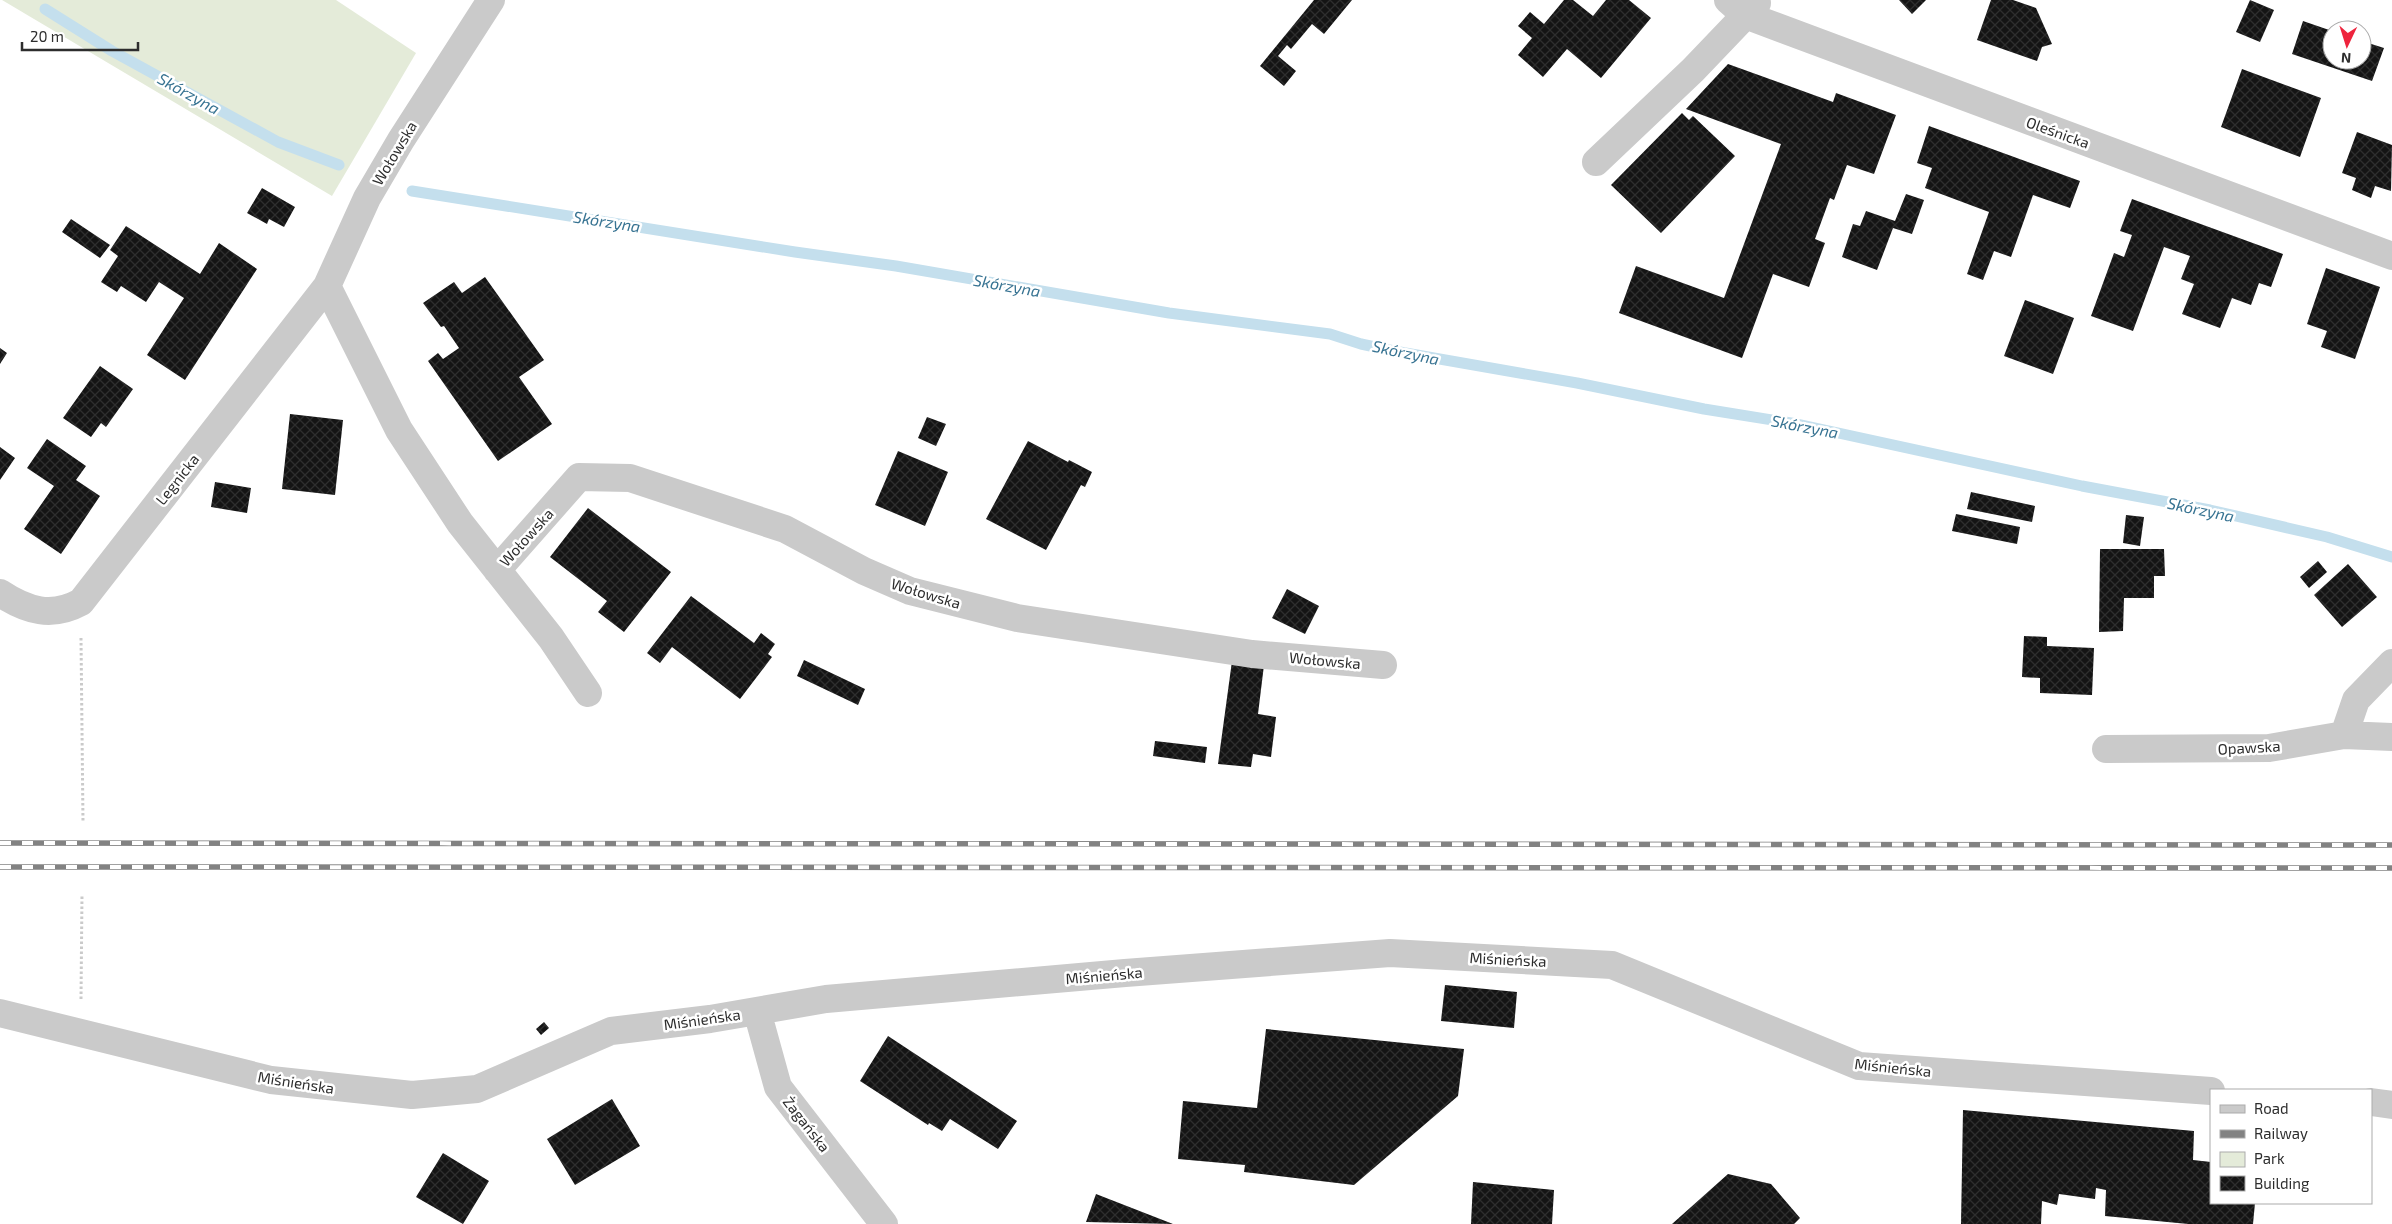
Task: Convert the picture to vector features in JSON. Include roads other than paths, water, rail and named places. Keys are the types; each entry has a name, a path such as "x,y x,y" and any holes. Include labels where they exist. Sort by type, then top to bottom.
{"street":[{"name":"Wołowska","path":"491,0 401,140 367,198 327,286 398,430 460,523 551,638 588,693"},
{"path":"1596,162 1693,70 1744,5"},
{"name":"Oleśnicka","path":"1744,5 2392,256"},
{"name":"Legnicka","path":"0,593 14,602 39,611 65,611 81,602 327,286"},
{"name":"Wołowska","path":"497,570 579,477 630,478 785,529 864,571 910,591 1017,618 1252,654 1383,665"},
{"path":"2344,735 2356,700 2392,663"},
{"name":"Opawska","path":"2106,749 2269,748 2344,735 2392,737"},
{"name":"Miśnieńska","path":"0,1013 271,1080 412,1095 477,1089 611,1031 845,997 1125,972 1400,953 1612,965 1858,1066 2210,1091"},
{"name":"Żagańska","path":"757,1011 778,1087 884,1224"},
{"path":"2372,1102 2392,1105"}],"waterway":[{"name":"Skórzyna","path":"45,9 112,51 278,142 339,165"},
{"name":"Skórzyna","path":"412,191 795,252 896,266 1169,313 1330,334 1361,344 1394,351 1577,383 1704,409 1797,424 2082,486 2210,510 2327,537 2392,557"}],"railway":[{"path":"0,843 2392,845"},
{"path":"0,867 2392,868"}]}
